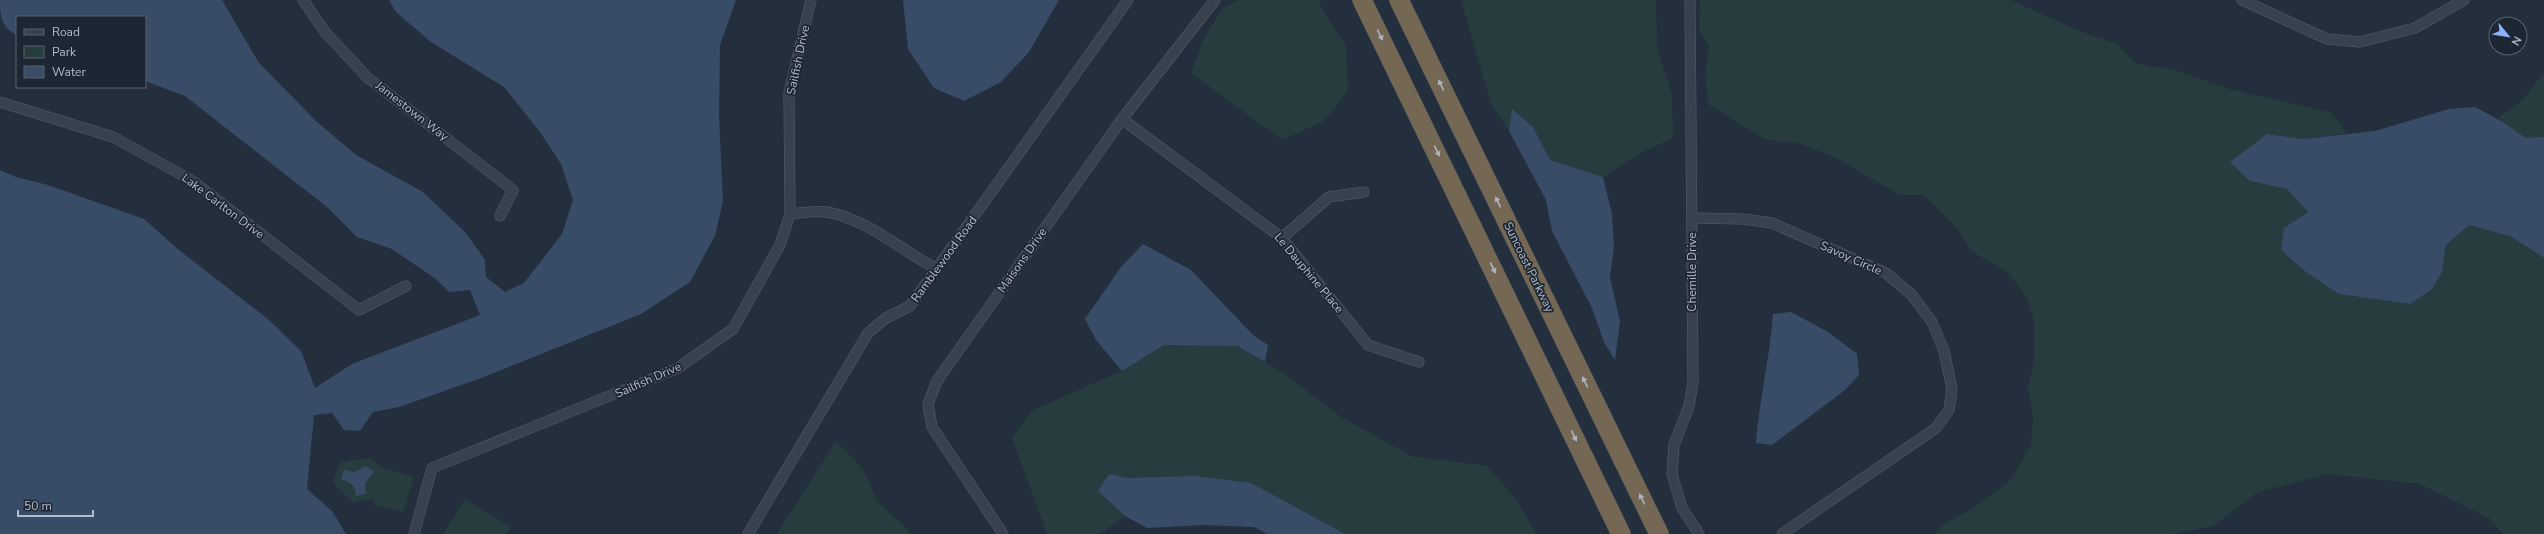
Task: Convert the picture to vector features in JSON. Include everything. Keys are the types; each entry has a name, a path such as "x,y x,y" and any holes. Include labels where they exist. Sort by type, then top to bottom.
{"highway":[{"path":"1362,0 1621,534"},
{"name":"Suncoast Parkway","path":"1399,0 1659,534"}],"street":[{"name":"Jamestown Way","path":"303,0 325,32 368,78 513,190 500,216"},
{"name":"Sailfish Drive","path":"414,534 432,468 678,368 733,329 780,245 790,214 789,93 811,0"},
{"name":"Ramblewood Road","path":"748,534 868,333 886,318 910,306 938,269 1128,0"},
{"name":"Maisons Drive","path":"1003,534 932,427 928,404 937,381 1122,119 1215,0"},
{"name":"Chemille Drive","path":"1690,0 1693,383 1689,406 1674,445 1672,474 1682,508 1699,534"},
{"path":"2242,0 2327,39 2360,42 2415,28 2464,0"},
{"name":"Lake Carlton Drive","path":"0,102 114,137 193,181 359,310 406,286"},
{"name":"Le Dauphine Place","path":"1122,119 1282,238 1368,345 1419,362"},
{"path":"1282,238 1330,197 1364,192"},
{"path":"790,214 825,212 848,217 869,226 915,258 938,269"},
{"name":"Savoy Circle","path":"1692,218 1743,218 1772,223 1886,273 1912,295 1932,322 1944,351 1952,389 1949,410 1936,428 1782,534"}],"green space":[{"path":"1239,0 1319,0 1323,11 1346,46 1348,91 1324,121 1282,140 1191,73 1203,40 1223,8"},
{"path":"1461,0 1656,0 1657,48 1672,94 1673,138 1644,151 1603,177 1550,160 1533,127 1512,110 1509,131 1491,104"},
{"path":"1700,0 2011,0 2077,30 2117,44 2137,64 2175,70 2232,90 2330,112 2347,133 2303,139 2267,134 2250,181 2287,189 2308,212 2285,228 2339,294 2410,304 2442,272 2446,245 2469,225 2510,236 2544,258 2544,534 2503,534 2489,518 2420,484 2328,474 2258,492 2213,526 2173,534 1933,534 1946,523 1972,509 2010,481 2031,445 2033,416 2028,387 2034,361 2034,321 2027,298 2008,272 1971,251 1958,229 1924,195 1900,195 1834,157 1801,144 1765,139 1708,104 1705,79 1709,47 1699,30"},
{"path":"2544,72 2544,137 2526,139 2498,118 2523,100"},
{"path":"1164,345 1237,346 1282,372 1341,417 1411,456 1488,466 1516,500 1537,534 1345,534 1318,520 1109,474 1098,491 1125,516 1100,534 1047,534 1012,438 1033,410 1122,371"},
{"path":"836,441 863,469 877,501 912,534 777,534"},
{"path":"369,458 382,468 414,476 403,512 374,505 375,499 352,502 333,483 340,462"},
{"path":"465,499 511,527 507,534 443,534"}],"water":[{"path":"0,0 222,0 259,63 317,122 356,155 423,192 466,233 485,260 486,277 505,292 524,283 562,234 573,200 561,164 540,132 504,87 431,42 396,12 389,0 736,0 720,45 719,116 723,201 715,236 690,282 641,314 481,378 399,407 373,412 360,431 344,430 332,413 314,415 307,489 332,511 346,534 0,534 0,170 16,177 48,185 144,219 179,250 269,320 301,351 315,388 352,364 480,315 470,290 449,292 436,279 392,249 357,237 327,207 185,96 146,81 146,16 16,16 16,34 5,25 0,11"},
{"path":"903,0 1059,0 1029,52 1001,82 964,101 934,88 908,49"},
{"path":"2475,107 2503,122 2526,138 2544,137 2544,258 2510,236 2469,225 2446,245 2442,272 2432,289 2410,304 2339,294 2306,272 2281,250 2284,228 2308,212 2287,189 2250,181 2230,162 2267,134 2303,139 2375,131 2449,109"},
{"path":"1512,109 1533,127 1550,160 1603,177 1612,214 1614,246 1610,278 1620,321 1615,360 1604,342 1592,308 1552,231 1546,200 1509,131"},
{"path":"1143,244 1191,270 1253,335 1268,345 1265,362 1237,346 1164,345 1122,371 1096,340 1085,319 1121,267"},
{"path":"1791,312 1828,332 1857,354 1859,375 1845,390 1772,445 1756,443 1770,347 1773,314"},
{"path":"366,466 374,472 365,483 366,494 356,496 355,489 352,485 341,480 344,470 354,472"},
{"path":"1109,474 1129,478 1195,476 1251,483 1345,534 1267,534 1254,527 1204,525 1147,528 1125,516 1098,491"}]}
